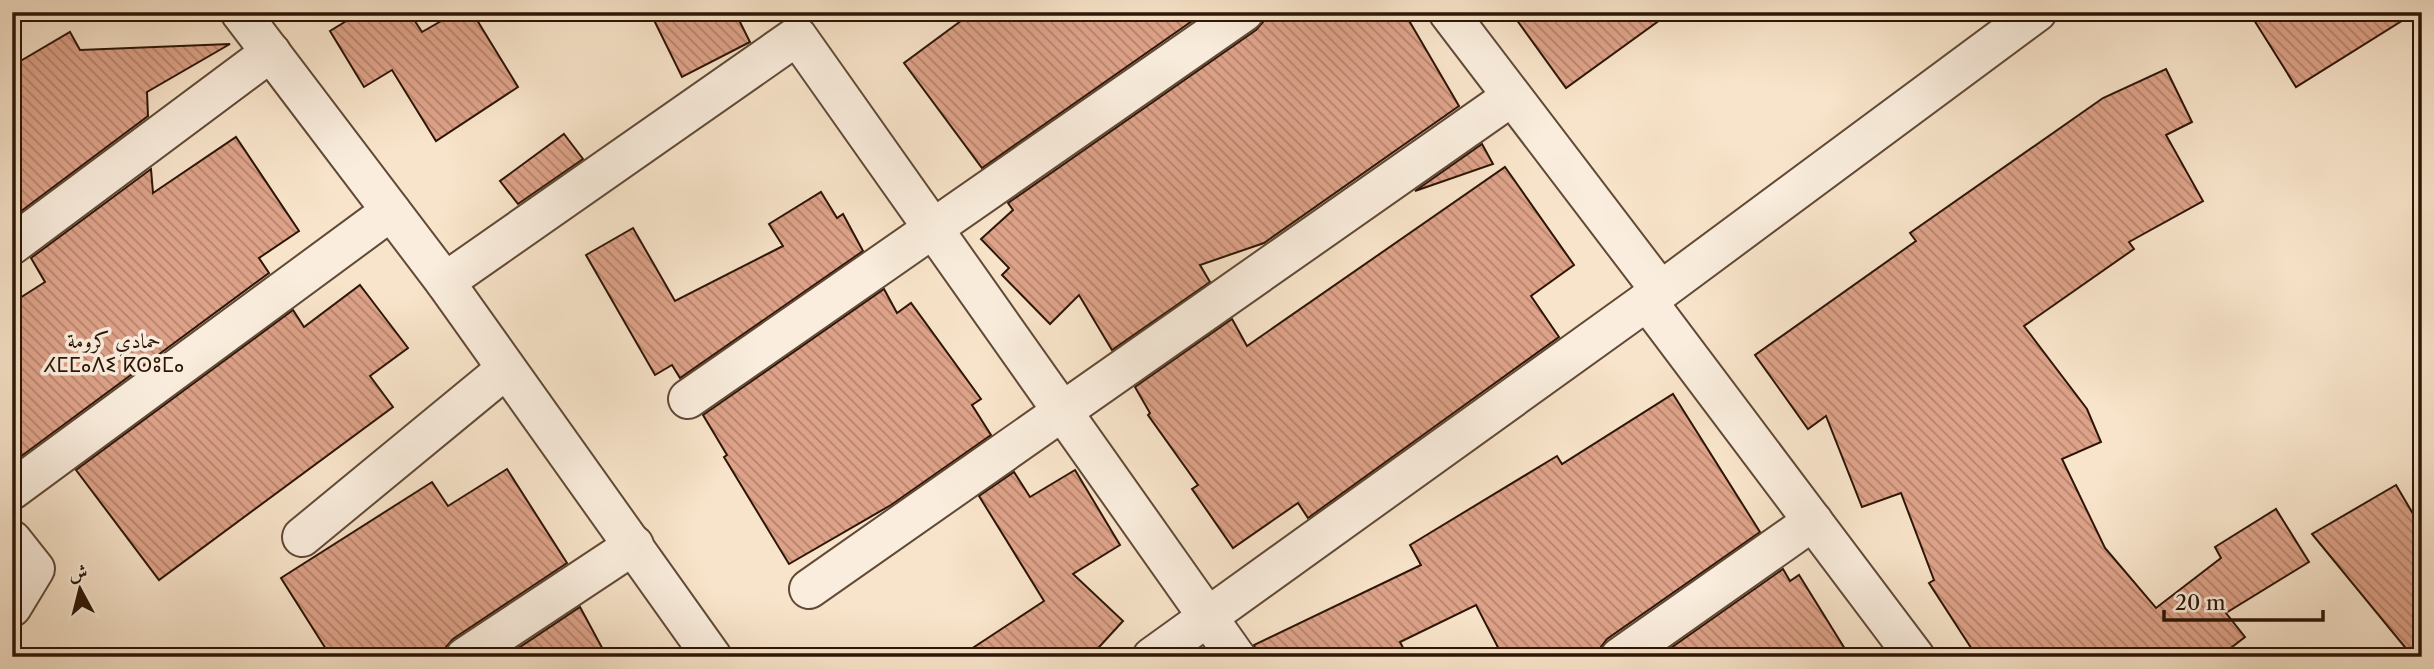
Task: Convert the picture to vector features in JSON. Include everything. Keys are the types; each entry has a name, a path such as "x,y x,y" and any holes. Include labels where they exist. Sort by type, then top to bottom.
{"street":[{"path":"240,12 445,282 712,657"},
{"path":"688,399 1244,12"},
{"path":"1448,12 1813,521 1915,657"},
{"path":"1152,657 1653,295 2037,12"},
{"path":"445,282 797,36 1064,410 1236,657"},
{"path":"12,245 271,52"},
{"path":"810,589 1511,97"},
{"path":"12,490 391,211"},
{"path":"302,537 506,369"},
{"path":"1620,657 1813,521"},
{"path":"12,540 35,569 12,607"},
{"path":"465,657 634,545"}],"building":[{"path":"361,12 409,12 422,32 457,12 472,12 518,87 436,141 392,70 364,87 330,31"},
{"path":"650,12 735,12 750,42 682,77"},
{"path":"973,12 1205,12 982,168 904,63"},
{"path":"1266,12 1404,12 1459,106 1264,243 1200,265 1210,282 1112,350 1079,295 1050,324 1002,275 1009,268 981,239 1013,210 1008,203 1256,30 1263,22"},
{"path":"1511,12 1671,12 1566,88"},
{"path":"2249,12 2416,12 2296,87"},
{"path":"70,32 80,50 230,44 147,92 148,116 12,218 12,66"},
{"path":"2166,69 2192,122 2166,135 2203,201 2129,242 2134,249 2024,326 2087,409 2101,442 2062,459 2105,548 2156,608 2221,558 2215,547 2276,509 2309,562 2226,613 2245,637 2219,657 1977,657 1929,583 1934,580 1901,493 1862,507 1826,416 1808,429 1755,355 1916,241 1910,233 2103,98"},
{"path":"564,134 583,159 518,204 500,181"},
{"path":"236,137 299,231 259,258 269,273 12,463 12,303 45,282 31,258 151,169 153,193"},
{"path":"1482,144 1493,164 1415,191"},
{"path":"1505,167 1574,265 1531,296 1559,337 1308,518 1298,503 1233,548 1192,489 1198,485 1148,415 1150,413 1135,387 1232,319 1247,346"},
{"path":"821,192 837,218 843,214 863,251 680,378 672,365 655,375 586,255 633,228 675,301 783,246 769,224"},
{"path":"360,285 408,348 370,376 393,407 159,580 76,470 293,310 304,327"},
{"path":"884,289 897,313 911,303 981,399 972,405 991,435 891,505 789,564 724,457 727,455 703,415"},
{"path":"1673,394 1760,532 1607,639 1601,647 1599,657 1503,657 1476,605 1400,642 1408,657 1258,657 1254,645 1421,565 1410,545 1557,456 1562,464"},
{"path":"507,469 567,563 453,639 446,647 443,657 331,657 281,578 432,482 448,506"},
{"path":"1075,470 1120,545 1073,574 1123,621 1090,657 959,657 1044,601 979,496 1014,472 1030,497"},
{"path":"2396,485 2422,529 2422,657 2413,657 2312,534"},
{"path":"1783,569 1790,581 1799,575 1850,657 1658,657"},
{"path":"580,607 607,657 505,657"}],"district":[{"name":"حمادي كرومة ⵃⵎⵎⴰⴷⵉ ⴽⵔⵓⵎⴰ","path":"114,352"}]}
